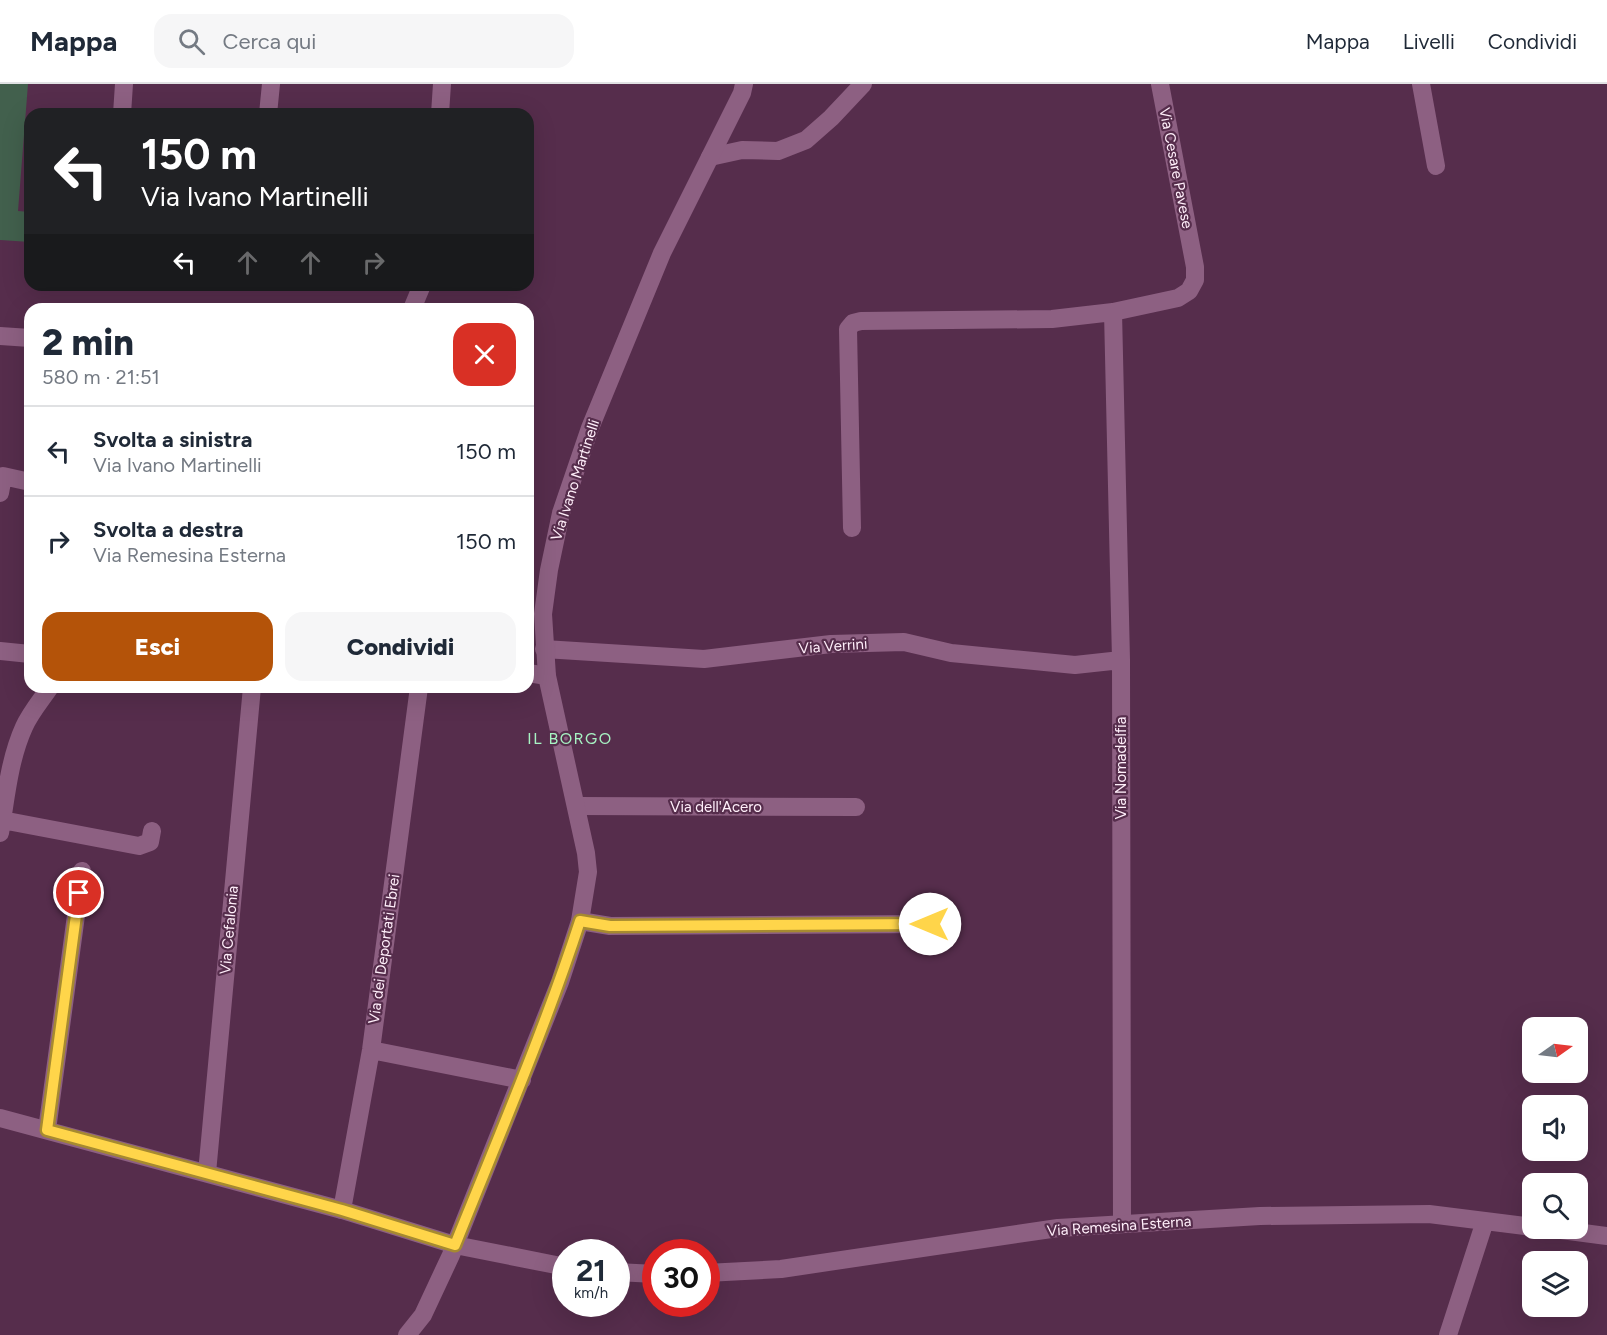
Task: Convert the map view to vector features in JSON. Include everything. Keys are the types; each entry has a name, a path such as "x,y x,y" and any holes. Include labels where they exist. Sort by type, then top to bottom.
{"street":[{"path":"122,108 124,84"},
{"path":"269,108 271,84"},
{"path":"440,108 442,84"},
{"name":"Via Ivano Martinelli","path":"407,1335 423,1315 455,1245 560,982 580,921 588,872 577,806 546,676 544,649 543,614 549,570 561,513 590,428 662,253 742,93 744,84"},
{"path":"710,157 742,150 778,150 806,140 831,118 862,84"},
{"name":"Via Cesare Pavese","path":"1113,312 1178,298 1190,291 1195,280 1192,251 1160,84"},
{"path":"1421,84 1436,166"},
{"path":"852,528 848,329 853,324 861,321 1052,319 1113,312"},
{"name":"Via Nomadelfia","path":"1113,312 1121,660 1122,1224"},
{"path":"0,336 24,338"},
{"path":"0,493 3,476 24,481"},
{"name":"Via Verrini","path":"544,649 704,659 831,644 904,642 951,653 1075,665 1121,660"},
{"path":"0,651 24,654"},
{"path":"534,674 546,676"},
{"path":"45,693 25,724 18,742 1,826 139,846 150,842 152,831"},
{"name":"Via Cefalonia","path":"207,1173 251,693"},
{"name":"Via dei Deportati Ebrei","path":"342,1210 370,1050 418,693"},
{"name":"Via dell'Acero","path":"577,806 856,807"},
{"path":"47,1130 82,871"},
{"path":"580,921 610,926 930,924"},
{"path":"370,1050 522,1080"},
{"path":"0,1118 342,1210 455,1245 552,1264"},
{"name":"Via Remesina Esterna","path":"720,1272 781,1269 1058,1228 1122,1224 1260,1216 1429,1214 1522,1226"},
{"path":"1448,1335 1485,1221"},
{"path":"1588,1234 1607,1236"}],"green space":[{"path":"0,84 28,84 26,108 24,108 18,211 24,212 24,242 0,240"}],"district":[{"name":"IL BORGO","path":"570,738"}],"route":[{"path":"79,893 47,1130 342,1210 455,1245 560,982 580,921 610,926 930,924"}]}
